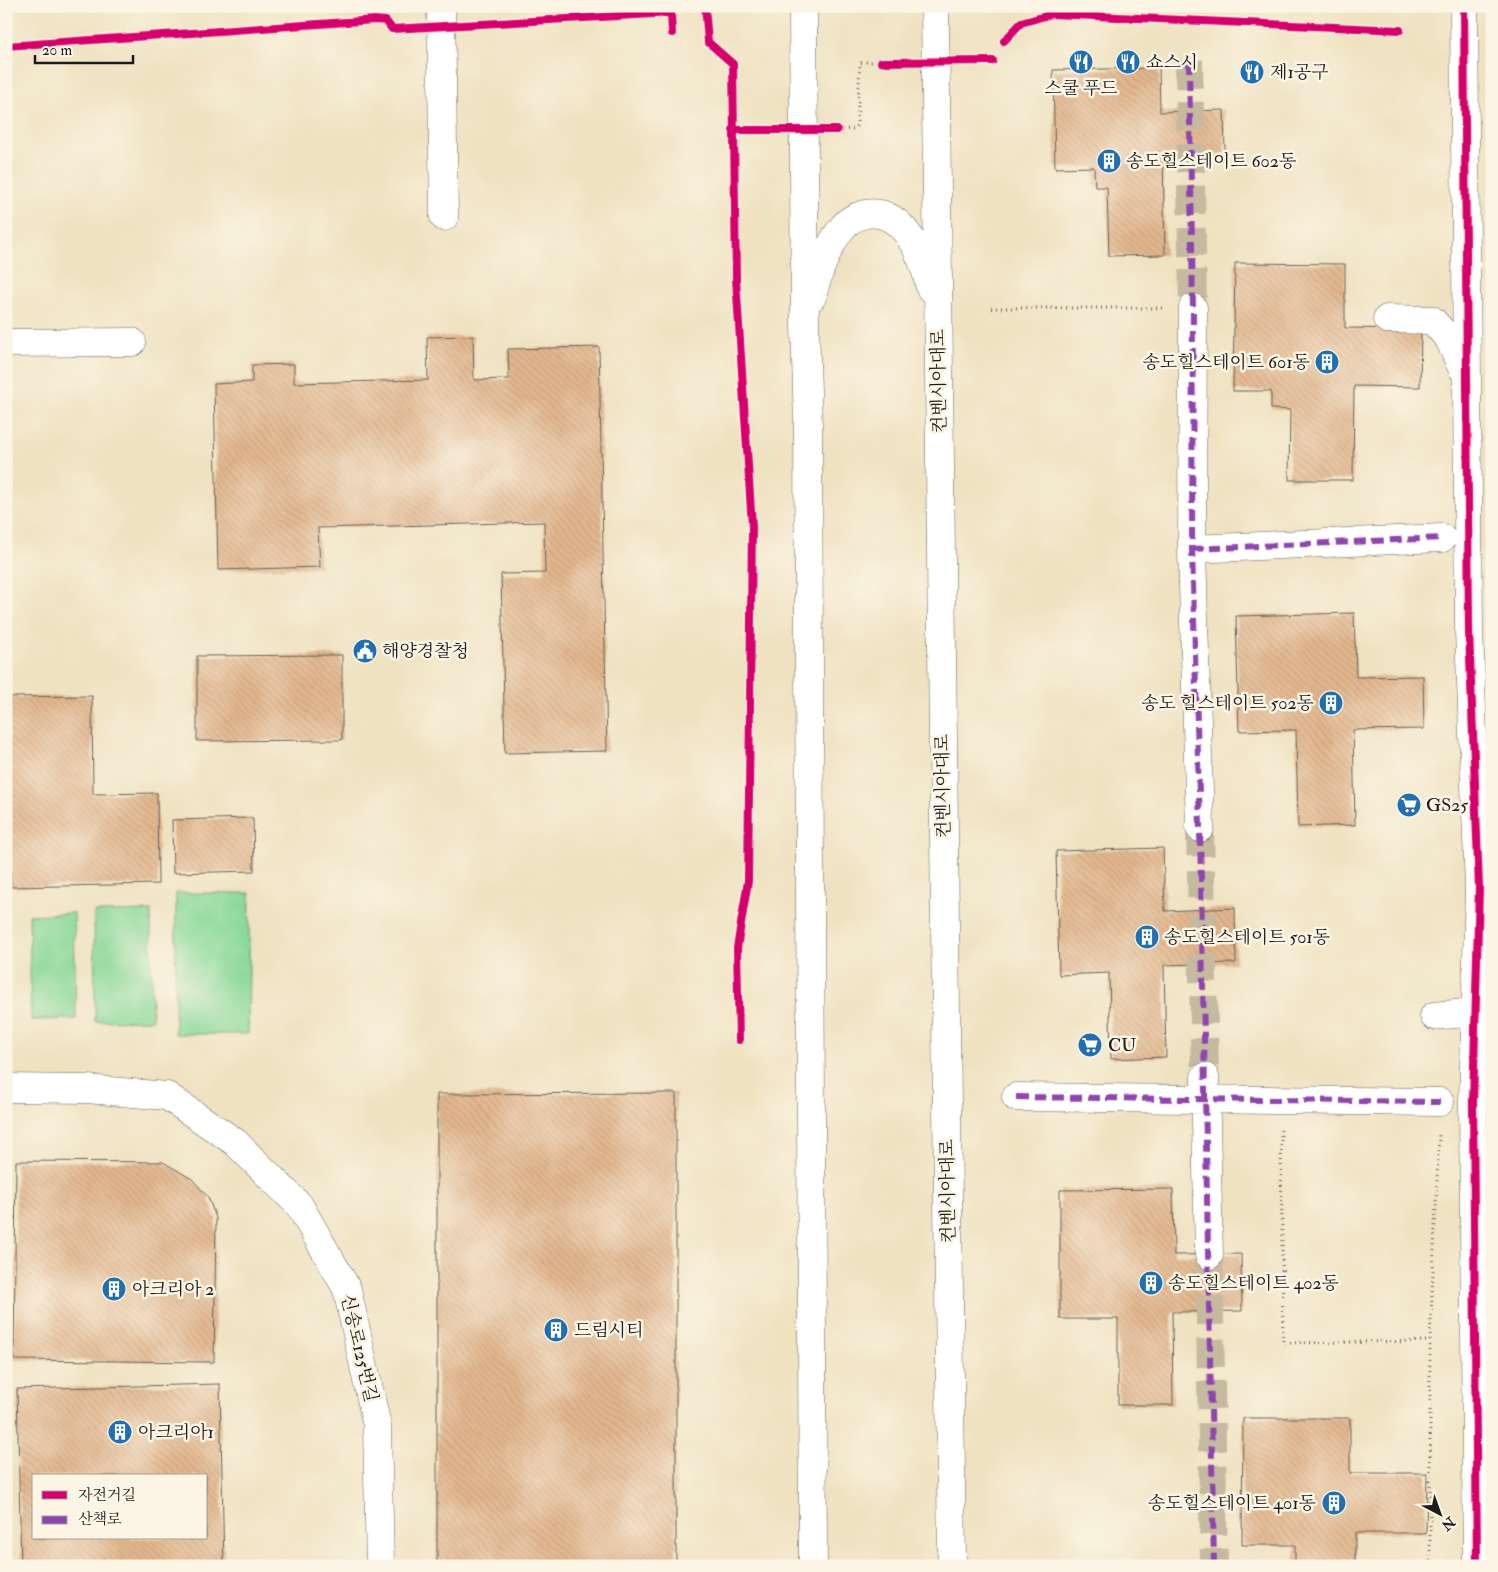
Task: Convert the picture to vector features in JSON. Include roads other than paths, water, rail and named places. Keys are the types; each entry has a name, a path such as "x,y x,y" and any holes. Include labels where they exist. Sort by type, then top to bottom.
{"street":[{"path":"441,6 444,217"},
{"path":"803,6 805,325 808,425 813,1566"},
{"name":"컨벤시아대로","path":"936,6 952,1566"},
{"path":"1464,6 1469,631 1485,888 1475,1012 1473,1102 1483,1295 1477,1566"},
{"path":"805,325 821,266 844,226 856,216 881,214 892,218 902,227 920,256 927,274 939,332"},
{"path":"1193,308 1192,549 1200,828"},
{"path":"1387,319 1432,320 1449,339 1466,378"},
{"path":"6,343 132,342"},
{"path":"1192,549 1442,538"},
{"path":"1434,1016 1475,1012"},
{"path":"1205,1077 1209,1255"},
{"name":"신송로125번길","path":"6,1088 87,1089 167,1096 235,1142 299,1205 347,1289 377,1426 380,1566"},
{"path":"1016,1097 1440,1102"}],"tunnel":[{"path":"1189,60 1193,308"},
{"path":"1200,828 1205,1077"},
{"path":"1209,1255 1214,1566"}],"place":[{"name":"스쿨 푸드","path":"1081,62"},
{"name":"쇼스시","path":"1128,62"},
{"name":"제1공구","path":"1252,72"},
{"name":"송도힐스테이트 602동","path":"1109,161"},
{"name":"송도힐스테이트 601동","path":"1327,362"},
{"name":"해양경찰청","path":"365,651"},
{"name":"송도 힐스테이트 502동","path":"1331,703"},
{"name":"GS25","path":"1409,805"},
{"name":"송도힐스테이트 501동","path":"1147,937"},
{"name":"CU","path":"1090,1045"},
{"name":"송도힐스테이트 402동","path":"1151,1283"},
{"name":"아크리아 2","path":"114,1289"},
{"name":"드림시티","path":"556,1330"},
{"name":"아크리아1","path":"120,1432"},
{"name":"송도힐스테이트 401동","path":"1334,1503"}]}
